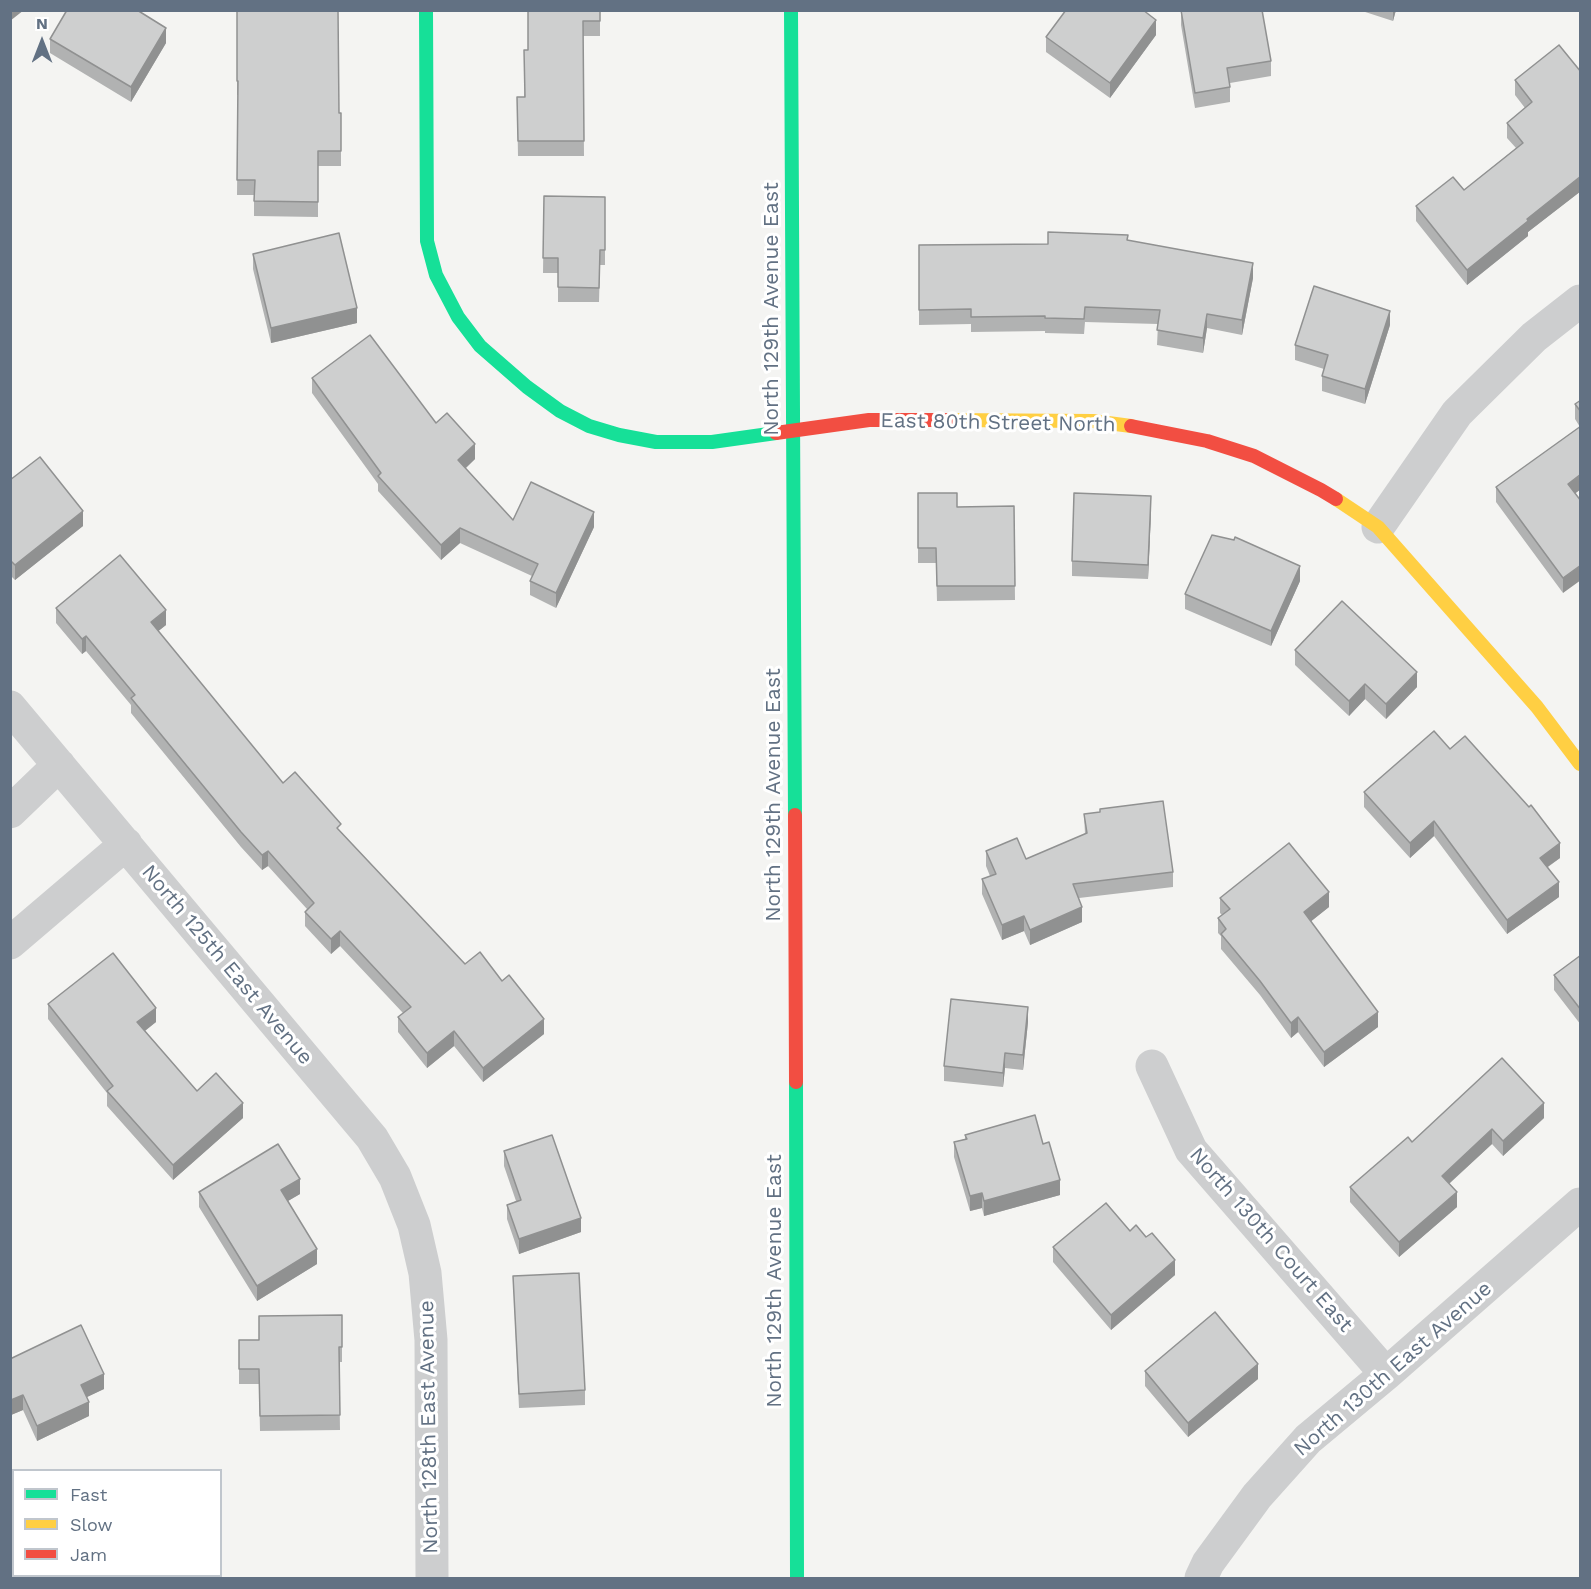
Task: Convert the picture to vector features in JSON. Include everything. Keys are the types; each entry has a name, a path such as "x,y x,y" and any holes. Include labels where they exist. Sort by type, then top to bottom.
{"street":[{"path":"426,10 427,241 436,275 458,317 480,346 526,387 560,411 589,426 619,435 656,442 712,442 794,431"},
{"name":"North 129th Avenue East","path":"791,10 796,1578"},
{"path":"1378,527 1457,413 1534,336 1581,301"},
{"name":"East 80th Street North","path":"794,431 869,420 1094,421 1140,427 1207,441 1254,456 1321,490 1378,527 1538,707 1581,764"},
{"name":"North 125th East Avenue","path":"10,707 329,1086"},
{"path":"10,812 59,765"},
{"name":"North 125th East Avenue","path":"10,943 126,844"},
{"name":"North 130th Court East","path":"1152,1066 1191,1150 1386,1374"},
{"name":"North 128th East Avenue","path":"329,1086 372,1138 395,1177 414,1225 425,1273 431,1340 432,1578"},
{"name":"North 130th East Avenue","path":"1202,1578 1208,1563 1257,1496 1308,1439 1581,1204"}],"building":[{"path":"67,10 137,10 166,28 131,87 50,39"},
{"path":"237,10 338,10 341,151 318,151 318,202 254,201 255,180 237,180"},
{"path":"528,10 600,10 600,21 583,21 584,141 518,141 517,97 525,97 524,50 528,50"},
{"path":"1066,10 1143,10 1156,20 1110,83 1046,37"},
{"path":"1181,10 1262,10 1271,61 1227,68 1230,87 1195,93"},
{"path":"1559,45 1581,72 1581,176 1467,270 1416,206 1453,177 1464,190 1523,143 1507,123 1532,102 1515,80"},
{"path":"544,196 605,197 605,250 600,250 599,288 558,287 558,258 543,258"},
{"path":"1048,232 1128,235 1127,240 1253,263 1242,320 1207,314 1203,338 1157,330 1160,310 1085,307 1084,319 1045,318 1045,316 971,317 971,309 919,310 919,245 1048,244"},
{"path":"339,233 357,308 271,328 253,254"},
{"path":"1314,286 1390,311 1365,389 1322,376 1328,355 1295,345"},
{"path":"370,335 436,423 447,413 475,444 458,460 513,520 531,482 594,512 556,593 530,581 538,564 460,528 441,545 378,476 381,473 312,378"},
{"path":"1581,400 1581,412 1575,404"},
{"path":"1581,426 1581,474 1568,484 1581,501 1581,565 1563,578 1496,487"},
{"path":"40,457 83,511 15,565 10,560 10,480"},
{"path":"918,493 957,493 957,507 1014,506 1015,586 937,586 936,548 918,548"},
{"path":"1074,493 1151,496 1148,565 1072,561"},
{"path":"1212,535 1234,540 1235,537 1300,566 1271,631 1185,594"},
{"path":"120,555 166,610 151,622 283,783 295,772 341,824 337,828 465,964 480,952 502,981 509,975 544,1019 483,1068 454,1031 427,1053 398,1017 411,1007 340,931 331,939 305,912 314,903 268,851 262,855 241,832 131,698 135,695 86,636 82,639 56,608"},
{"path":"1342,601 1417,672 1386,704 1365,684 1349,701 1295,650"},
{"path":"1434,731 1450,749 1465,736 1529,807 1531,805 1560,843 1540,858 1559,882 1507,920 1434,821 1410,843 1364,792"},
{"path":"1163,801 1173,872 1073,884 1082,907 1030,930 1024,916 1002,925 982,879 996,874 986,851 1017,838 1026,859 1087,833 1084,814 1100,812 1100,809"},
{"path":"1289,843 1329,892 1304,912 1378,1012 1324,1052 1298,1017 1291,1023 1221,934 1226,929 1218,918 1230,909 1220,898"},
{"path":"113,953 156,1008 137,1022 197,1091 216,1073 243,1103 173,1165 107,1091 113,1086 48,1004"},
{"path":"1581,955 1581,1010 1554,975"},
{"path":"951,999 1028,1007 1023,1055 1005,1053 1003,1073 944,1066"},
{"path":"1502,1058 1544,1103 1503,1141 1492,1129 1442,1176 1457,1192 1399,1242 1350,1187 1408,1137 1412,1142"},
{"path":"1035,1115 1043,1144 1049,1142 1060,1180 984,1201 982,1193 970,1196 954,1142 967,1139 965,1135"},
{"path":"552,1135 581,1218 519,1239 507,1205 521,1200 504,1151"},
{"path":"278,1144 300,1179 281,1190 317,1249 257,1286 199,1192"},
{"path":"1106,1203 1130,1231 1136,1225 1146,1237 1152,1233 1175,1260 1111,1315 1053,1247"},
{"path":"579,1273 585,1390 519,1394 513,1276"},
{"path":"1215,1312 1258,1364 1188,1423 1145,1371"},
{"path":"342,1315 342,1347 339,1347 340,1415 260,1416 259,1369 239,1369 239,1340 259,1340 259,1316"},
{"path":"81,1325 104,1374 81,1385 89,1402 37,1426 23,1395 10,1399 10,1359"}],"traffic: fast":[{"path":"426,10 427,241 436,275 458,317 480,346 527,387 560,411 589,426 619,435 656,442 712,442 776,433"},
{"path":"791,10 795,815"},
{"path":"796,1082 797,1578"}],"traffic: slow":[{"path":"947,420 1093,421 1131,426"},
{"path":"1336,499 1378,527 1537,707 1580,764"}],"traffic: jam":[{"path":"776,433 869,420 947,420"},
{"path":"1131,426 1207,441 1254,456 1336,499"},
{"path":"795,815 796,1082"}]}
